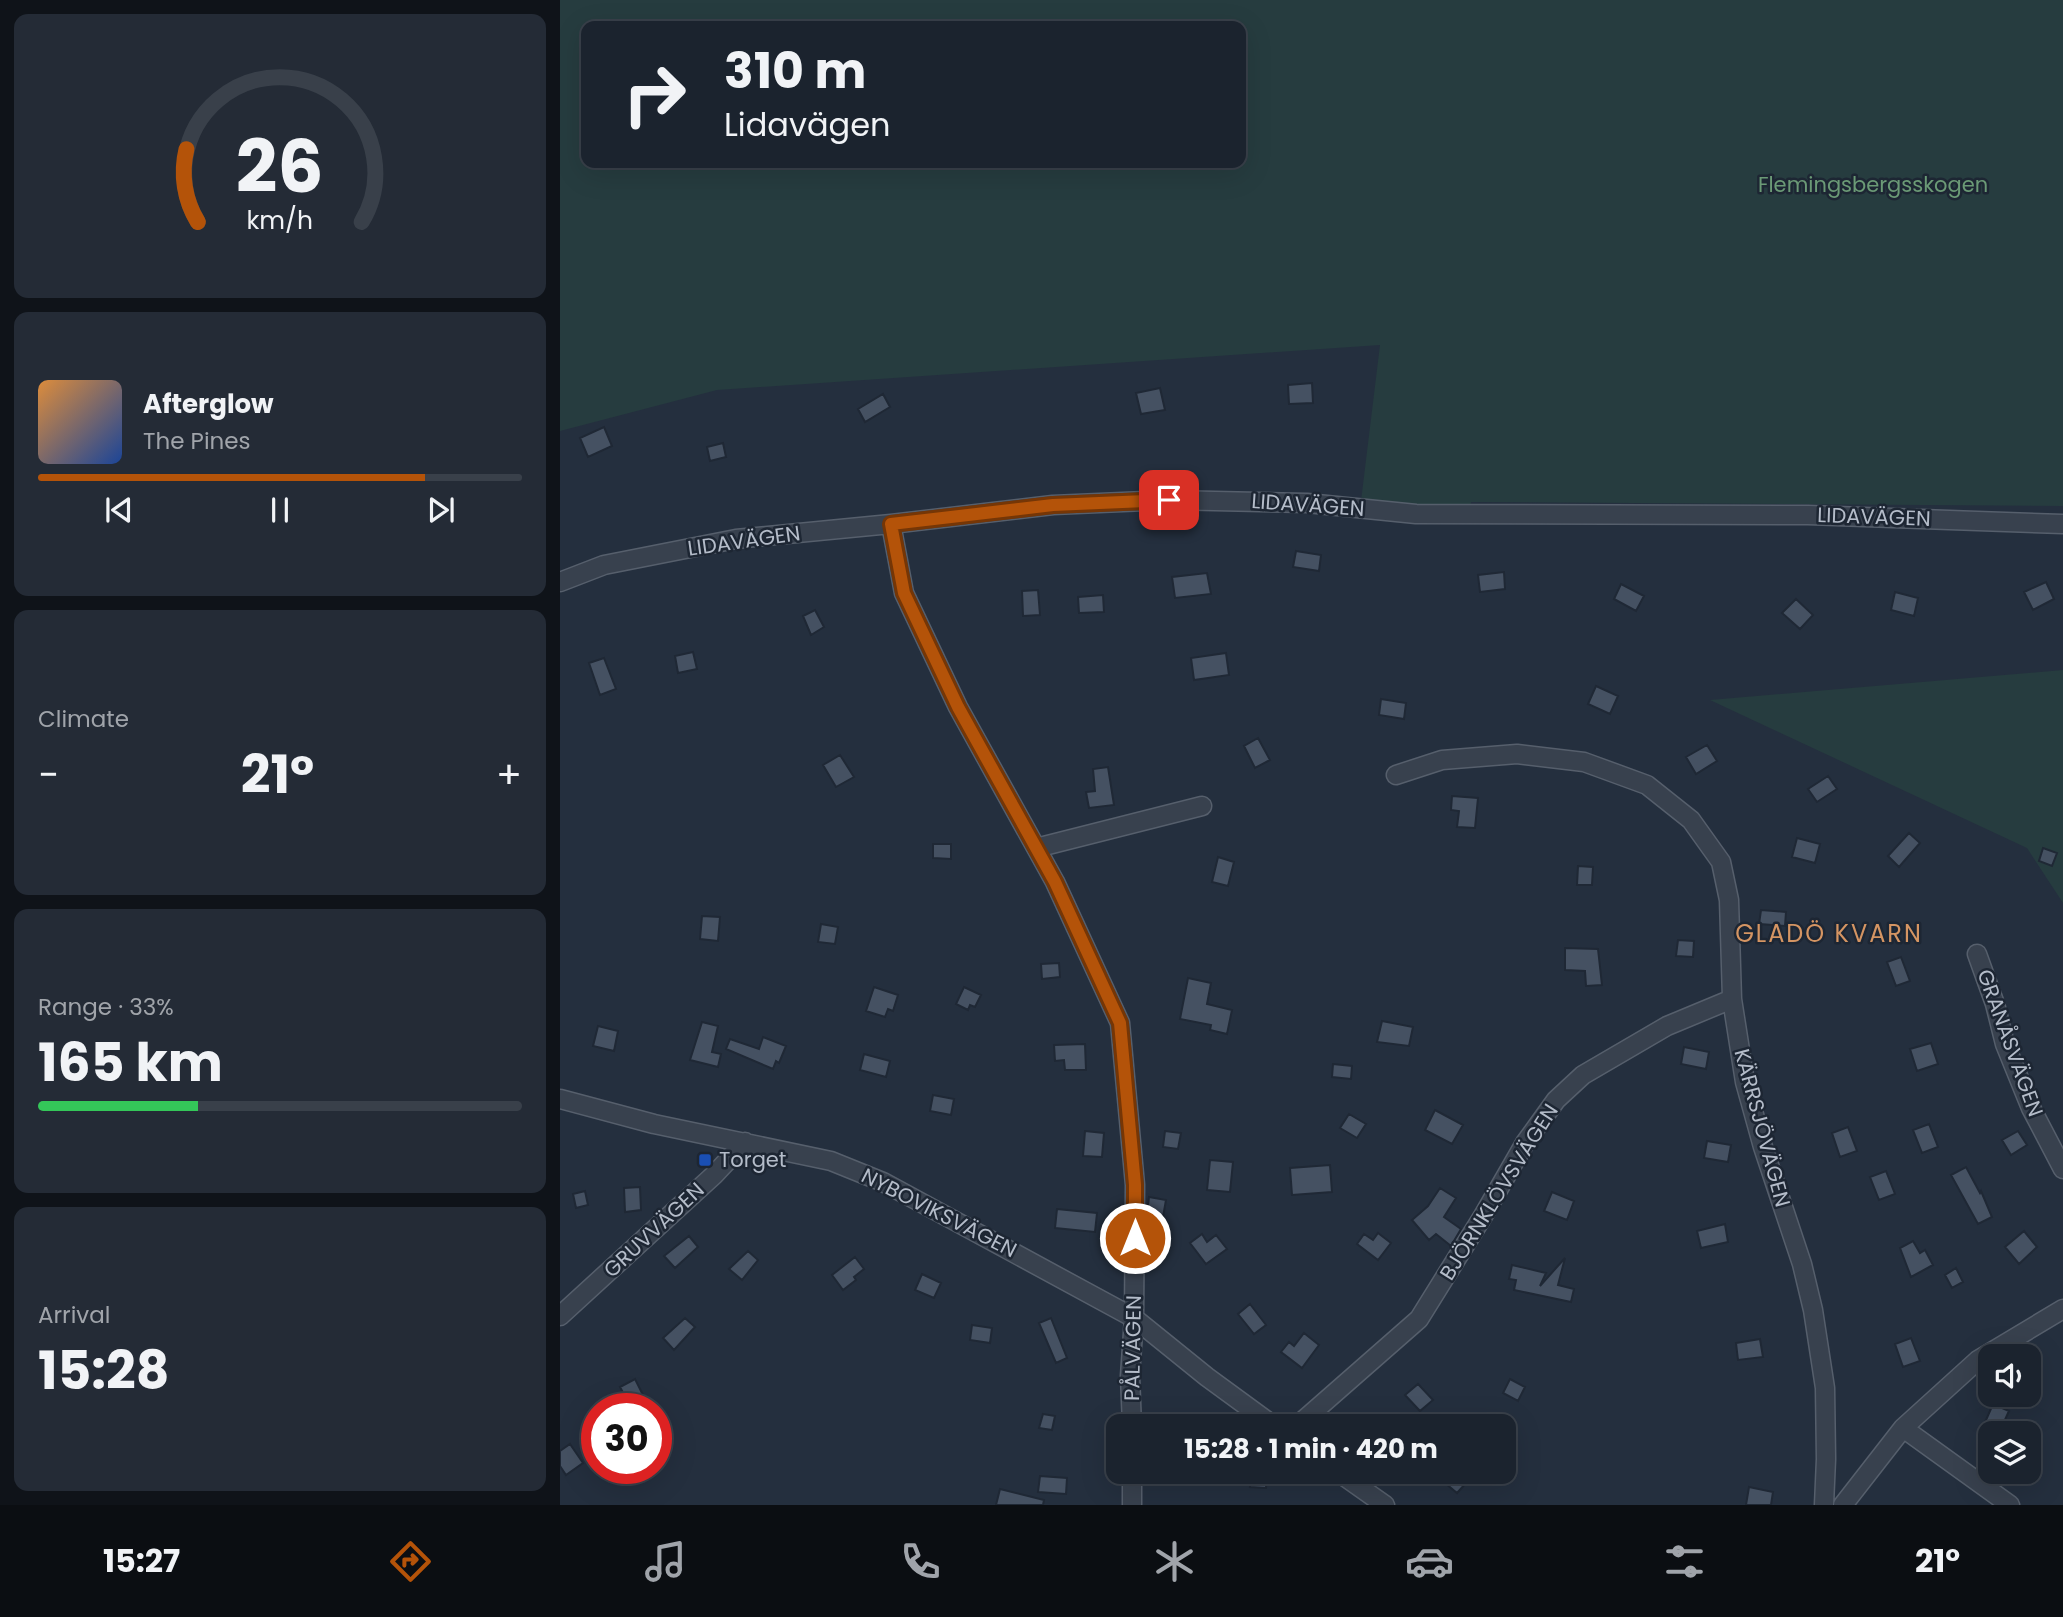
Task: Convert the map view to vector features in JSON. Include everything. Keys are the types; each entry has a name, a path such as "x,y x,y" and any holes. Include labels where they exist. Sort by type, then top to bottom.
{"street":[{"name":"LIDAVÄGEN","path":"560,582 604,565 736,539 1053,505 1169,500 1307,503 1416,514 1808,515 2063,524"},
{"name":"PÅLVÄGEN","path":"891,524 904,593 958,707 1055,882 1120,1023 1135,1185 1132,1414"},
{"name":"KÄRRSJÖVÄGEN","path":"1396,775 1442,760 1517,754 1584,762 1647,785 1691,820 1721,862 1729,900 1732,999 1745,1082 1763,1147 1802,1264 1813,1310 1825,1388 1824,1505"},
{"path":"1036,848 1202,806"},
{"name":"GRANÅSVÄGEN","path":"1977,954 1995,1004 2005,1044 2031,1108 2063,1169"},
{"name":"BJÖRNKLÖVSVÄGEN","path":"1311,1414 1419,1319 1525,1143 1556,1100 1583,1075 1667,1026 1732,999"},
{"name":"NYBOVIKSVÄGEN","path":"560,1098 617,1115 831,1161 860,1172 1134,1318 1258,1414"},
{"name":"GRUVVÄGEN","path":"560,1316 704,1184 745,1142"},
{"path":"1843,1505 1903,1428 1978,1360 2063,1309"},
{"path":"1903,1428 2010,1505"},
{"path":"1132,1484 1132,1505"},
{"path":"1355,1484 1385,1505"}],"green space":[{"name":"Flemingsbergsskogen","path":"560,0 2063,0 2063,506 1471,502 1470,513 1361,501 1380,345 717,390 560,431"},
{"path":"2063,670 2063,903 2027,848 1710,700"}],"building":[{"path":"1312,383 1313,403 1289,404 1288,385"},
{"path":"1160,388 1165,410 1141,414 1136,393"},
{"path":"883,394 890,407 865,422 858,409"},
{"path":"604,427 612,446 588,457 580,438"},
{"path":"723,443 726,457 710,461 707,447"},
{"path":"1296,551 1321,555 1319,571 1293,567"},
{"path":"1504,572 1505,589 1480,592 1478,575"},
{"path":"1207,573 1211,594 1175,598 1172,577"},
{"path":"2046,582 2054,599 2033,610 2024,592"},
{"path":"1621,584 1644,596 1636,611 1614,599"},
{"path":"1038,590 1040,615 1023,616 1022,591"},
{"path":"1895,592 1918,598 1914,616 1891,610"},
{"path":"1103,595 1104,612 1079,613 1078,597"},
{"path":"1796,599 1813,615 1800,629 1782,613"},
{"path":"815,610 824,627 811,635 803,616"},
{"path":"693,652 697,669 678,673 675,656"},
{"path":"1226,653 1229,675 1194,680 1191,658"},
{"path":"604,658 616,689 600,695 589,663"},
{"path":"1596,686 1618,696 1610,714 1588,704"},
{"path":"1381,699 1406,703 1404,719 1379,715"},
{"path":"1258,738 1270,760 1255,768 1244,746"},
{"path":"1707,745 1717,761 1696,774 1686,757"},
{"path":"840,755 854,777 836,787 823,765"},
{"path":"1108,767 1114,805 1089,808 1086,792 1095,791 1093,769"},
{"path":"1828,776 1837,789 1817,802 1808,789"},
{"path":"1452,796 1478,798 1475,828 1457,827 1459,811 1451,810"},
{"path":"1909,833 1920,843 1899,867 1888,856"},
{"path":"1797,838 1820,844 1815,863 1792,857"},
{"path":"933,844 951,844 951,859 933,858"},
{"path":"2043,848 2057,853 2052,866 2039,861"},
{"path":"1218,857 1234,862 1228,886 1212,882"},
{"path":"1578,866 1593,867 1592,885 1577,885"},
{"path":"1761,910 1786,912 1785,926 1759,924"},
{"path":"702,916 720,917 718,941 700,939"},
{"path":"821,924 838,927 835,944 818,942"},
{"path":"1678,940 1694,941 1693,957 1676,956"},
{"path":"1565,948 1598,949 1602,985 1586,986 1585,971 1565,970"},
{"path":"1901,957 1910,981 1896,986 1887,962"},
{"path":"1059,963 1060,977 1042,979 1041,964"},
{"path":"1188,978 1211,983 1207,1004 1232,1010 1227,1034 1210,1030 1211,1025 1180,1019"},
{"path":"874,987 898,995 893,1011 888,1009 885,1017 866,1011"},
{"path":"964,987 981,995 975,1007 970,1005 968,1010 956,1004"},
{"path":"1382,1021 1413,1027 1409,1046 1377,1042"},
{"path":"702,1022 718,1026 712,1052 721,1054 718,1067 690,1060"},
{"path":"598,1026 618,1031 614,1051 593,1046"},
{"path":"763,1037 786,1046 779,1063 776,1061 773,1069 726,1049 730,1039 759,1049"},
{"path":"1931,1043 1938,1064 1917,1071 1910,1049"},
{"path":"1085,1044 1086,1070 1065,1070 1064,1060 1055,1061 1054,1045"},
{"path":"1684,1047 1709,1052 1706,1069 1681,1064"},
{"path":"864,1054 890,1061 886,1077 860,1070"},
{"path":"1333,1064 1352,1066 1351,1079 1332,1077"},
{"path":"933,1095 954,1099 951,1115 930,1111"},
{"path":"1435,1110 1463,1125 1452,1144 1425,1130"},
{"path":"1349,1114 1366,1124 1357,1138 1340,1128"},
{"path":"1929,1124 1938,1147 1922,1153 1913,1130"},
{"path":"1848,1127 1857,1151 1840,1157 1832,1133"},
{"path":"1085,1131 1104,1133 1102,1157 1083,1156"},
{"path":"1165,1131 1181,1133 1178,1149 1163,1147"},
{"path":"2018,1131 2027,1145 2011,1155 2002,1140"},
{"path":"1707,1141 1731,1145 1728,1162 1704,1158"},
{"path":"1210,1160 1233,1162 1230,1192 1207,1190"},
{"path":"1330,1165 1332,1192 1292,1195 1290,1168"},
{"path":"1966,1167 1980,1193 1981,1191 1992,1217 1978,1224 1951,1175"},
{"path":"1886,1171 1895,1194 1879,1200 1870,1177"},
{"path":"640,1187 641,1210 625,1212 624,1188"},
{"path":"1440,1188 1456,1198 1444,1217 1461,1229 1451,1246 1436,1234 1429,1240 1412,1220 1428,1206"},
{"path":"585,1191 588,1205 576,1208 573,1194"},
{"path":"1552,1192 1574,1201 1567,1220 1544,1211"},
{"path":"1149,1197 1166,1200 1163,1217 1147,1214"},
{"path":"1057,1209 1097,1213 1095,1232 1055,1228"},
{"path":"1725,1224 1728,1242 1701,1248 1697,1231"},
{"path":"2024,1231 2037,1247 2019,1264 2005,1247"},
{"path":"1378,1233 1391,1243 1378,1260 1357,1244 1364,1234 1373,1240"},
{"path":"1202,1234 1207,1242 1216,1235 1227,1249 1206,1264 1190,1243"},
{"path":"689,1236 698,1247 675,1268 664,1256"},
{"path":"1913,1241 1920,1253 1925,1250 1933,1265 1911,1277 1900,1248"},
{"path":"748,1251 758,1260 742,1280 729,1269"},
{"path":"855,1257 864,1269 854,1277 856,1280 843,1290 832,1275"},
{"path":"1565,1258 1558,1285 1574,1289 1571,1302 1514,1290 1516,1280 1509,1279 1512,1265 1546,1273 1540,1286"},
{"path":"1956,1268 1963,1282 1952,1288 1945,1275"},
{"path":"922,1274 941,1283 934,1298 915,1290"},
{"path":"1250,1304 1266,1325 1254,1334 1238,1314"},
{"path":"685,1318 695,1327 674,1350 663,1338"},
{"path":"1051,1318 1067,1358 1056,1363 1039,1323"},
{"path":"972,1325 992,1328 990,1343 970,1340"},
{"path":"1304,1333 1319,1345 1302,1368 1281,1352 1289,1342 1294,1346"},
{"path":"1911,1338 1920,1361 1903,1367 1895,1344"},
{"path":"1760,1339 1763,1357 1738,1360 1736,1343"},
{"path":"635,1379 642,1393 623,1393 620,1387"},
{"path":"1510,1379 1525,1387 1518,1401 1503,1393"},
{"path":"1418,1384 1433,1400 1420,1411 1405,1395"},
{"path":"1992,1407 2009,1411 2004,1421 1986,1421"},
{"path":"1043,1414 1055,1416 1052,1430 1039,1428"},
{"path":"570,1444 581,1464 566,1475 560,1466 560,1451"},
{"path":"1040,1476 1067,1478 1066,1494 1038,1492"},
{"path":"1250,1484 1266,1484 1266,1488 1250,1487"},
{"path":"1446,1484 1465,1484 1457,1493"},
{"path":"1749,1487 1773,1492 1771,1505 1746,1505"},
{"path":"1000,1489 1044,1500 1043,1505 996,1505"}],"place":[{"name":"Torget","path":"705,1160"}],"district":[{"name":"GLADÖ KVARN","path":"1829,934"}],"route":[{"path":"1135,1238 1135,1185 1120,1023 1055,882 958,707 904,593 891,524 1053,505 1169,500"}]}
